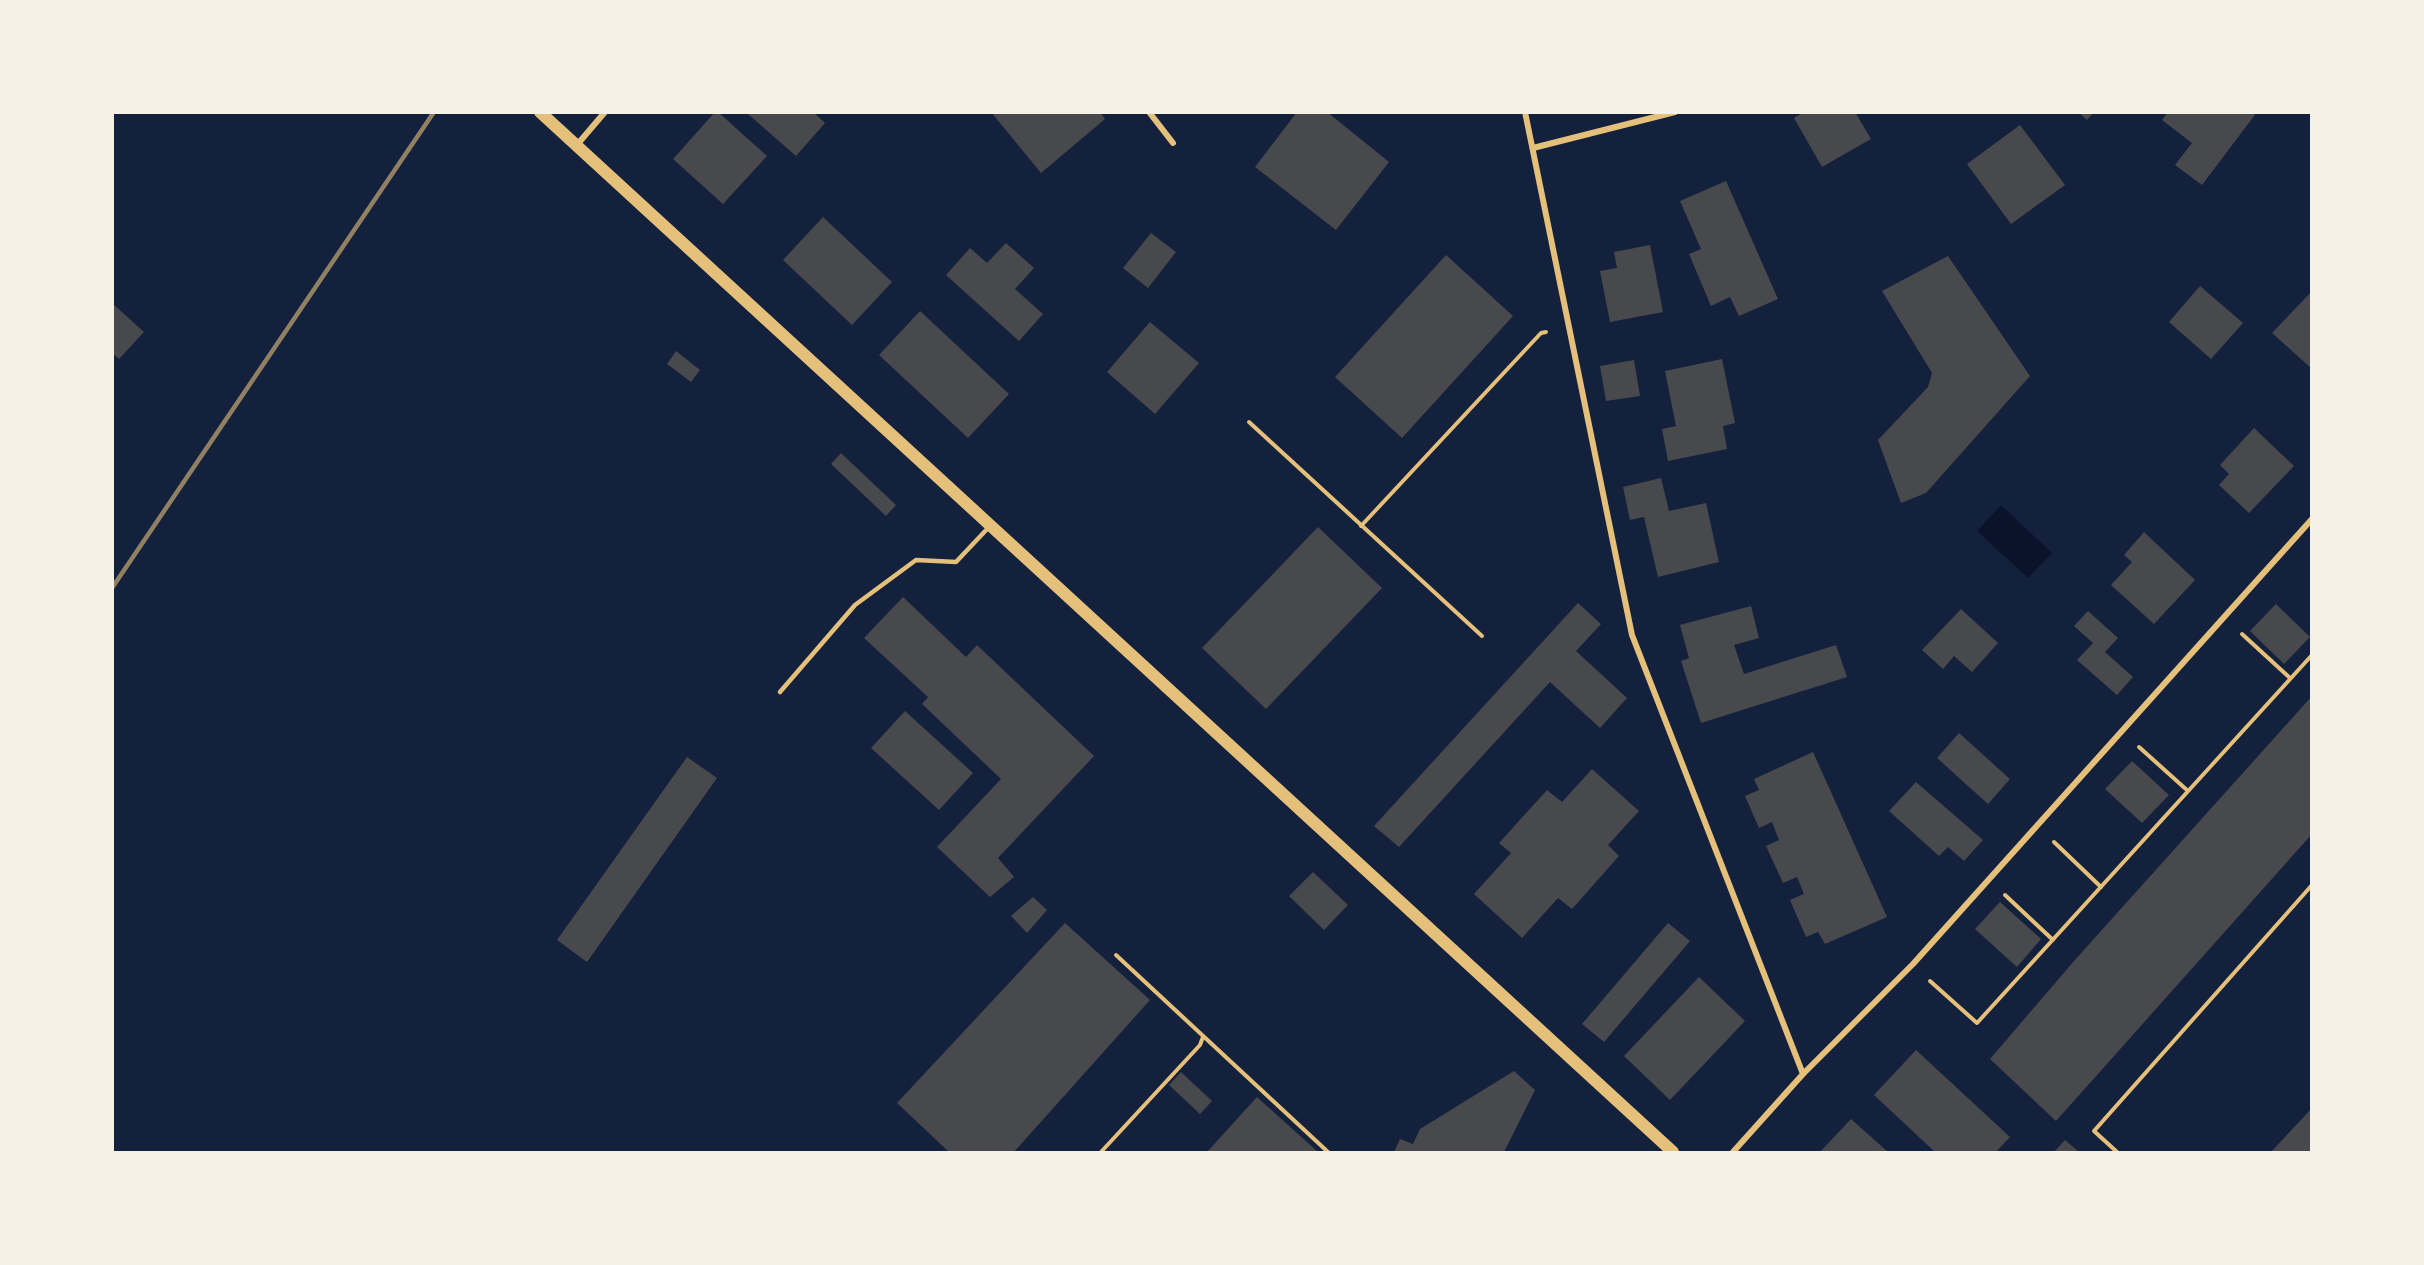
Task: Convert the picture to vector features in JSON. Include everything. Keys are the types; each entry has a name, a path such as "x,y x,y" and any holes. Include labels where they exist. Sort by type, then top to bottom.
{"main road":[{"path":"540,112 1673,1152"}],"street":[{"path":"576,146 605,112"},
{"path":"1149,112 1173,142"},
{"path":"1525,112 1632,634 1803,1074"},
{"path":"1533,148 1675,112"},
{"path":"1732,1152 1803,1074 1913,964 2312,519"}],"lane":[{"path":"780,692 855,605 916,560 956,562 990,526"}],"path":[{"path":"1360,526 1541,333 1569,326"},
{"path":"1249,422 1482,636"},
{"path":"2223,618 2290,678"},
{"path":"1913,964 1977,1023 2312,655"},
{"path":"2122,731 2188,791"},
{"path":"2036,826 2101,887"},
{"path":"1989,879 2053,940"},
{"path":"2117,1152 2094,1131 2312,885"},
{"path":"1116,955 1328,1152"},
{"path":"1101,1152 1200,1045 1203,1037"}],"water":[{"path":"2001,505 2052,553 2028,578 1977,531"}],"building":[{"path":"715,112 718,112 767,156 723,204 673,159"},
{"path":"750,112 813,112 825,123 796,156 748,114"},
{"path":"991,112 1100,112 1105,119 1041,173"},
{"path":"1297,112 1327,112 1389,162 1336,230 1255,167"},
{"path":"1804,112 1855,112 1871,139 1822,167 1794,118"},
{"path":"2078,112 2094,112 2087,120"},
{"path":"2168,112 2257,112 2202,185 2175,165 2192,143 2162,120"},
{"path":"2020,125 2065,185 2011,224 1967,164"},
{"path":"1726,181 1778,299 1739,316 1730,297 1711,306 1689,254 1701,249 1680,201"},
{"path":"823,217 892,282 852,325 783,260"},
{"path":"1151,233 1176,252 1148,288 1123,268"},
{"path":"1006,243 1034,268 1015,289 1043,314 1019,341 946,275 970,248 987,263"},
{"path":"1650,245 1663,312 1610,322 1600,271 1617,268 1614,252"},
{"path":"1446,255 1513,316 1402,438 1335,377"},
{"path":"1948,256 2030,376 1926,493 1901,503 1878,440 1928,387 1932,373 1882,291"},
{"path":"2200,286 2243,323 2211,359 2169,322"},
{"path":"2312,291 2312,369 2272,333"},
{"path":"112,303 144,332 119,359 112,353"},
{"path":"920,311 1009,394 968,438 879,355"},
{"path":"1150,322 1199,363 1155,414 1107,372"},
{"path":"676,351 700,370 691,382 667,364"},
{"path":"1722,359 1735,423 1723,426 1727,449 1668,461 1662,429 1676,426 1665,371"},
{"path":"1634,360 1640,396 1606,401 1600,366"},
{"path":"2254,428 2294,466 2249,513 2219,485 2229,474 2220,465"},
{"path":"841,453 896,505 886,516 831,464"},
{"path":"1661,478 1669,511 1706,503 1719,562 1658,577 1644,517 1630,520 1623,487"},
{"path":"1318,527 1382,588 1266,709 1202,648"},
{"path":"2144,532 2195,580 2154,624 2111,585 2132,562 2124,555"},
{"path":"903,597 966,657 977,645 1094,756 998,858 1014,877 990,897 937,847 1001,779 922,704 928,697 864,638"},
{"path":"1578,603 1601,624 1576,651 1627,698 1600,728 1550,682 1399,847 1374,826"},
{"path":"2276,604 2310,637 2284,664 2250,631"},
{"path":"1751,606 1759,638 1734,645 1744,674 1836,645 1847,677 1701,723 1681,661 1689,658 1680,625"},
{"path":"1961,609 1998,643 1972,672 1954,656 1943,669 1922,650"},
{"path":"2088,611 2118,638 2105,652 2133,677 2117,695 2077,660 2093,643 2074,626"},
{"path":"2312,696 2312,834 2056,1121 1990,1059 2074,961"},
{"path":"905,711 973,773 939,810 871,748"},
{"path":"1959,733 2010,779 1988,804 1937,758"},
{"path":"1813,752 1887,917 1825,944 1818,932 1806,937 1790,900 1804,894 1797,877 1783,883 1766,846 1779,840 1772,822 1759,828 1745,796 1759,790 1754,779"},
{"path":"687,757 717,778 587,962 557,940"},
{"path":"2132,761 2169,795 2142,823 2105,789"},
{"path":"1592,769 1639,811 1608,845 1619,856 1572,909 1558,898 1522,938 1474,894 1511,853 1499,843 1547,790 1562,802"},
{"path":"1916,782 1983,840 1964,861 1948,847 1939,856 1889,811"},
{"path":"1313,872 1348,905 1324,930 1289,896"},
{"path":"1033,897 1047,910 1027,933 1011,916"},
{"path":"2000,902 2041,939 2017,967 1975,929"},
{"path":"1065,923 1150,1000 1014,1152 949,1152 897,1103"},
{"path":"1668,923 1690,941 1604,1042 1582,1024"},
{"path":"1699,977 1745,1021 1670,1100 1624,1056"},
{"path":"1916,1050 2010,1137 1996,1152 1935,1152 1874,1095"},
{"path":"1514,1071 1535,1090 1504,1152 1394,1152 1400,1139 1413,1144 1420,1129"},
{"path":"1181,1072 1212,1101 1200,1114 1169,1085"},
{"path":"1257,1097 1298,1134 1318,1152 1207,1152"},
{"path":"2312,1108 2312,1152 2271,1152"},
{"path":"1851,1119 1888,1152 1820,1152"},
{"path":"2065,1140 2079,1152 2054,1152"}],"railway":[{"path":"112,588 434,112"}]}
